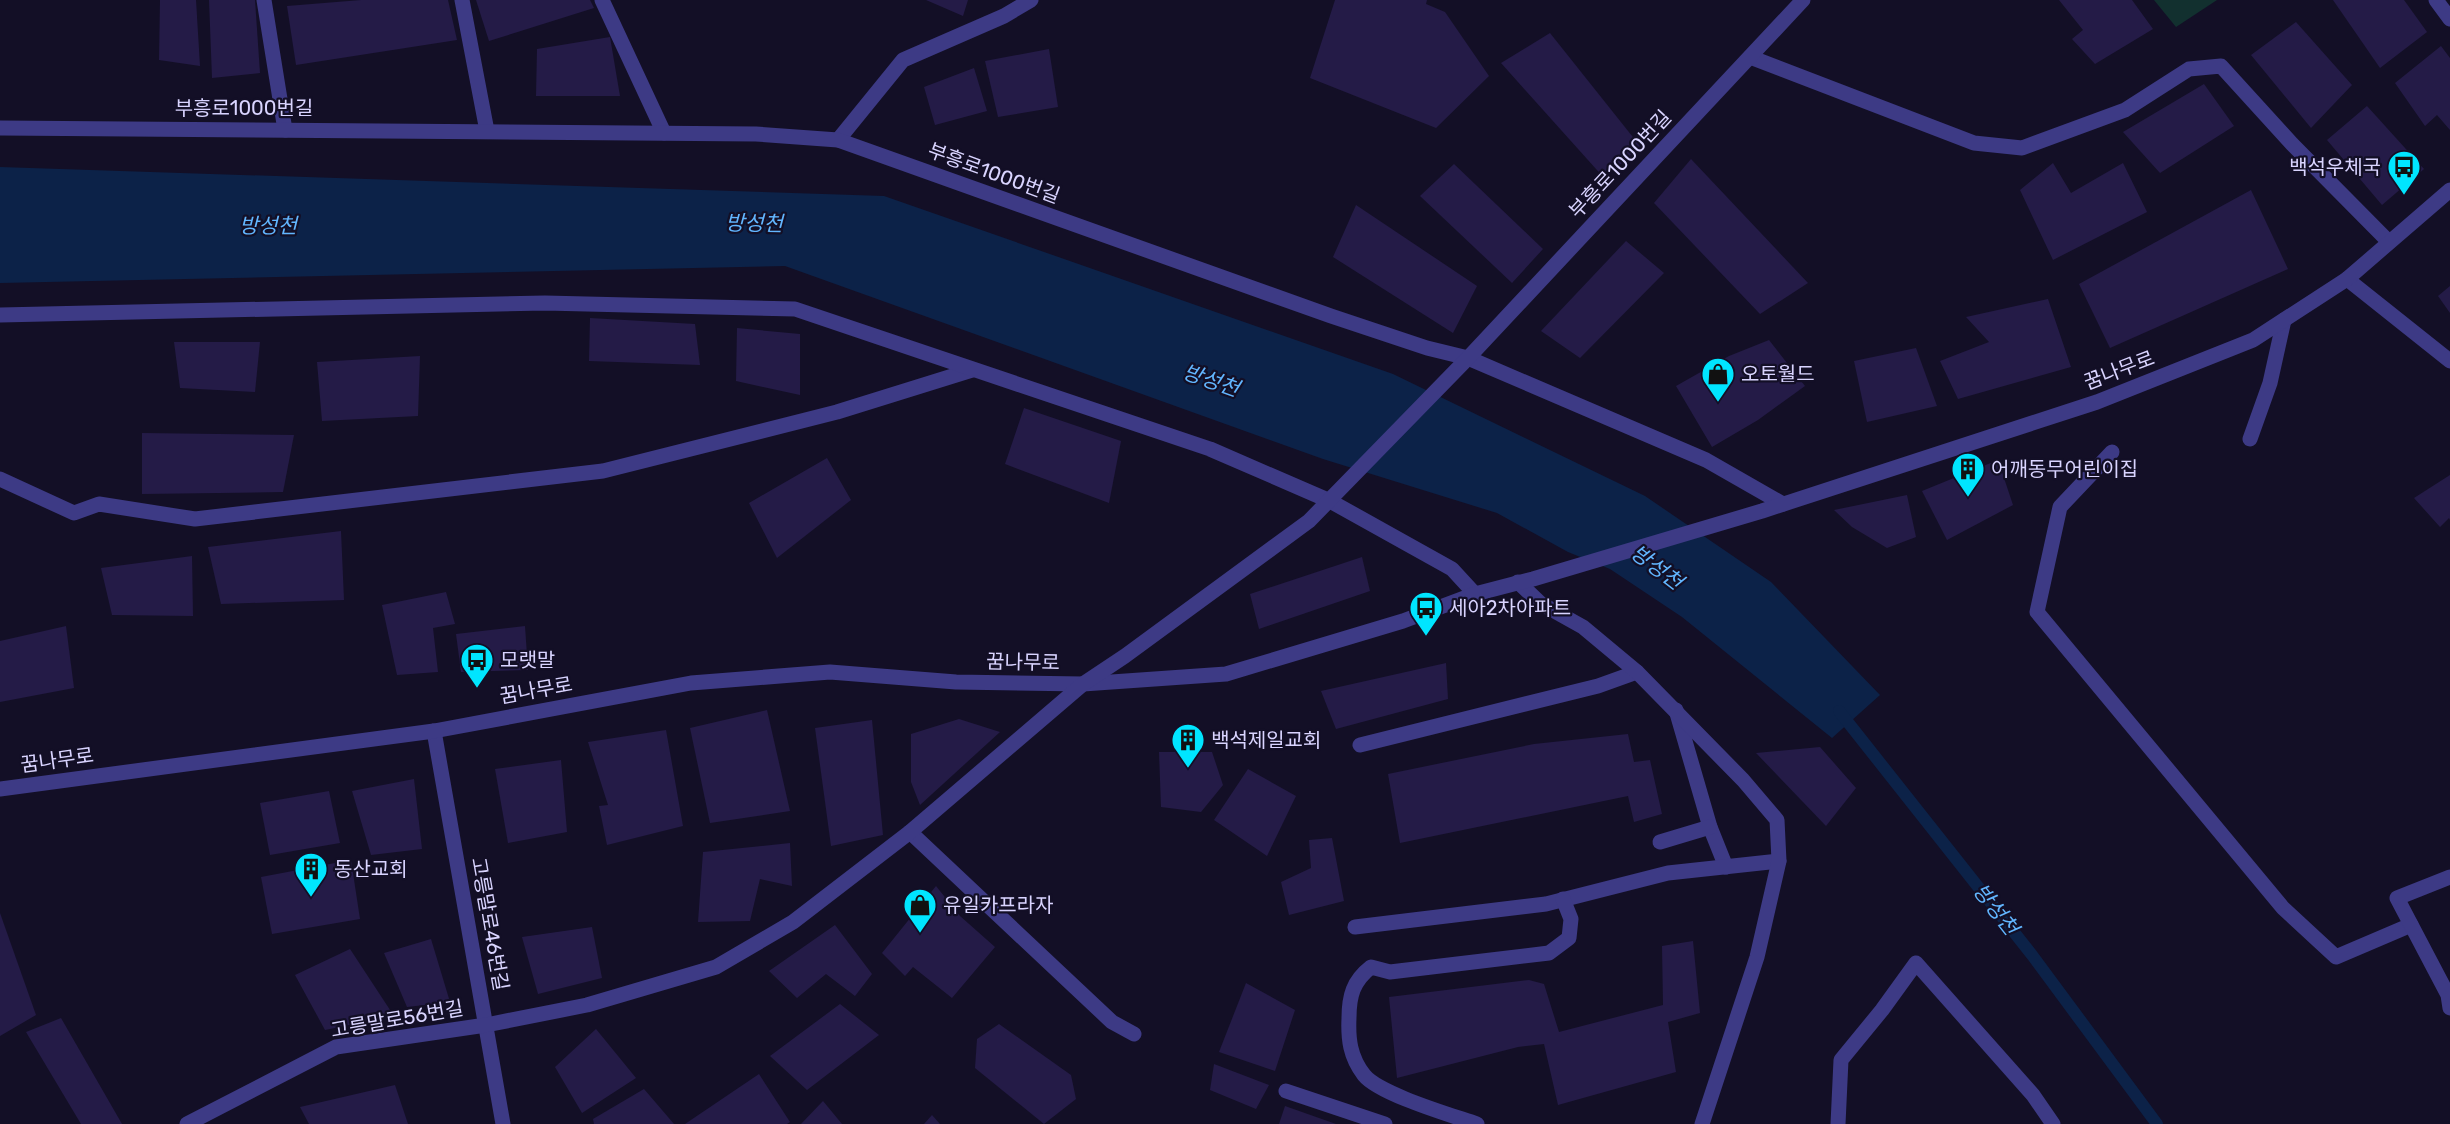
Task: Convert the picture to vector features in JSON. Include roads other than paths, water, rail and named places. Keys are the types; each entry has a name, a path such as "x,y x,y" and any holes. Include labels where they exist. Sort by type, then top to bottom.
{"street":[{"path":"264,0 285,130"},
{"path":"462,0 487,131"},
{"path":"602,0 664,133"},
{"path":"838,140 903,60 1004,16 1031,0"},
{"name":"부흥로1000번길","path":"1443,383 1803,0"},
{"path":"2436,0 2450,20"},
{"path":"1750,57 1974,143 2022,148 2125,110 2189,69 2221,66 2292,144 2389,242"},
{"name":"부흥로1000번길","path":"0,128 756,134 838,140 1330,316 1427,348 1468,358"},
{"name":"꿈나무로","path":"0,789 434,730 691,683 830,672 956,682 1083,684 1226,674 1403,621 1475,594 1762,511 2097,402 2253,340 2347,279 2450,190"},
{"path":"2347,279 2450,361"},
{"path":"0,315 545,303 795,309 1210,449 1330,501 1452,569 1475,594"},
{"path":"2250,439 2270,383 2284,320"},
{"path":"1468,358 1706,460 1783,504"},
{"path":"0,479 74,513 99,504 195,519 603,471 837,412 972,370"},
{"name":"꿈나무로","path":"486,1025 587,1005 716,967 793,922 910,832 1083,684 1125,656 1309,521 1443,383"},
{"path":"2112,452 2060,507 2037,612 2283,908 2336,957 2411,925"},
{"path":"1518,582 1540,603 1582,627 1637,672 1743,780 1778,820 1779,861 1757,957 1702,1124"},
{"path":"1360,745 1598,686 1637,672"},
{"path":"1676,710 1710,827 1726,867"},
{"name":"고릉말로46번길","path":"434,730 503,1124"},
{"path":"1660,842 1710,827"},
{"path":"910,832 1112,1022 1134,1034"},
{"path":"1355,927 1546,903 1668,873 1779,861"},
{"path":"2450,877 2397,898 2448,995 2450,1008"},
{"path":"1477,1124 1407,1100 1364,1076 1348,1044 1350,997 1360,975 1371,966 1390,972 1549,953 1569,938 1571,919 1563,899"},
{"path":"1838,1124 1841,1060 1882,1010 1916,963 2033,1095 2053,1124"},
{"name":"고릉말로56번길","path":"188,1124 336,1047 486,1025"},
{"path":"1286,1091 1385,1124"}],"water":[{"path":"0,167 884,196 1393,374 1645,496 1771,582 1880,695 1832,738 1682,617 1610,569 1568,552 1497,513 1323,459 785,266 0,283"}],"waterway":[{"name":"방성천","path":"1839,711 2032,955 2157,1124"}],"place":[{"name":"백석우체국","path":"2404,196"},
{"name":"오토월드","path":"1718,403"},
{"name":"어깨동무어린이집","path":"1968,498"},
{"name":"세아2차아파트","path":"1426,637"},
{"name":"모랫말","path":"477,689"},
{"name":"백석제일교회","path":"1188,769"},
{"name":"동산교회","path":"311,898"},
{"name":"유일카프라자","path":"920,934"}]}
